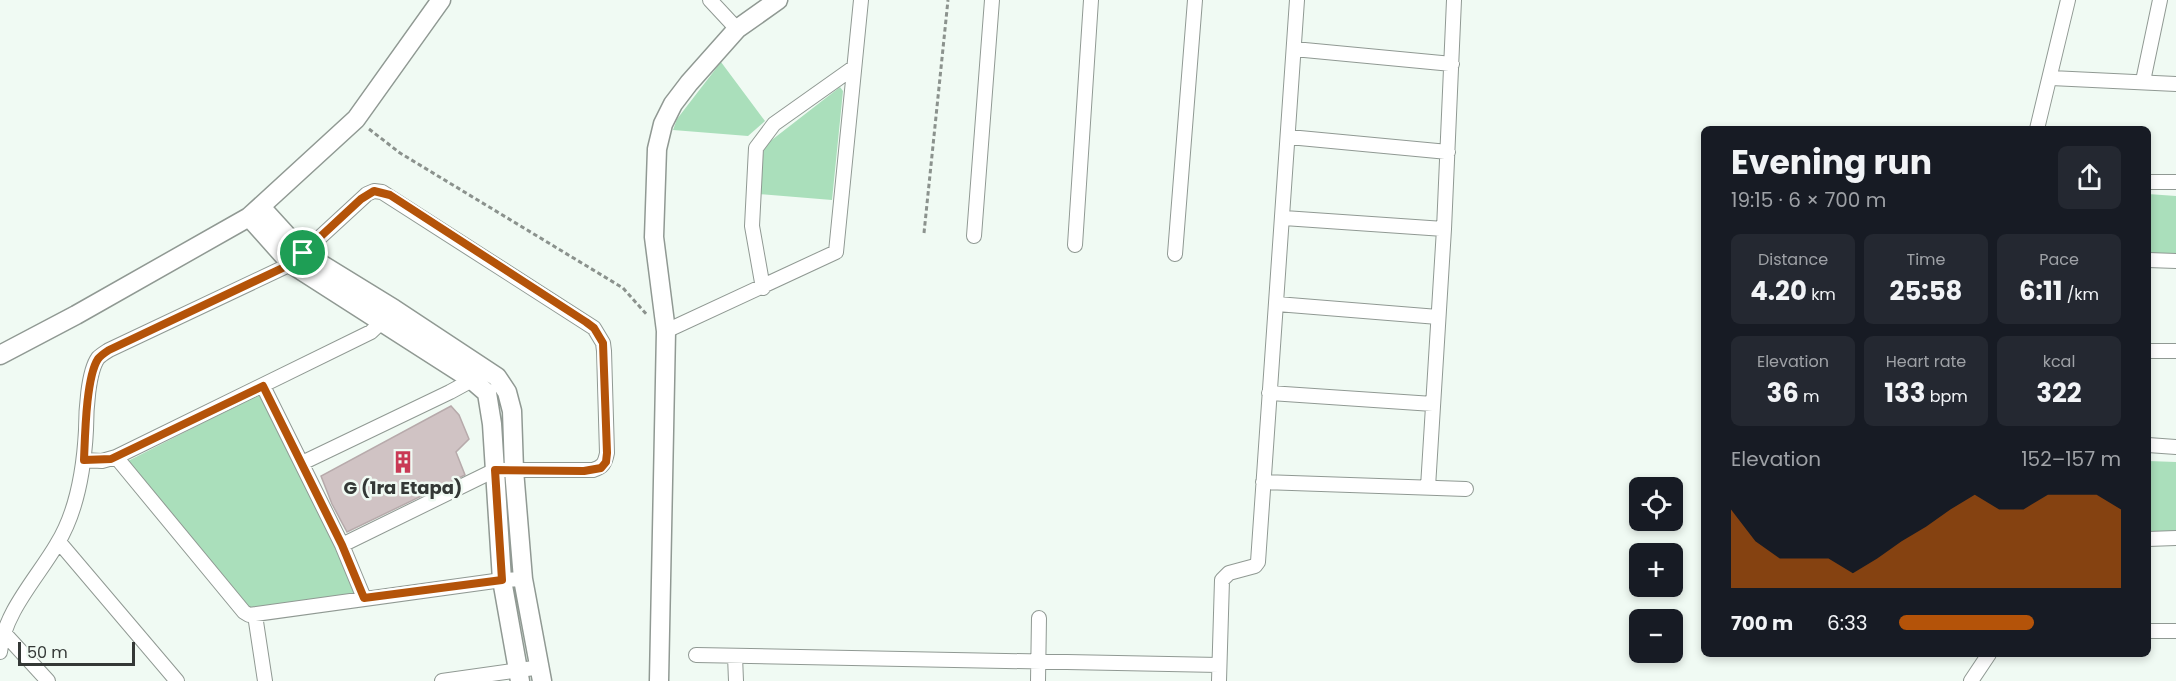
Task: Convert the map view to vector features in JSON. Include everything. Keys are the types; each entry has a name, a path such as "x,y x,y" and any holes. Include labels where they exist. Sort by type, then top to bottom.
{"street":[{"path":"0,354 76,315 255,212 356,119 441,0"},
{"path":"710,0 737,29"},
{"path":"659,681 666,331 654,237 657,149 663,124 673,104 689,83 737,29 778,0"},
{"path":"666,331 837,252 861,0"},
{"path":"974,236 992,0"},
{"path":"1075,245 1091,0"},
{"path":"1175,254 1195,0"},
{"path":"1219,681 1222,580 1229,573 1255,566 1258,562 1284,218 1297,0"},
{"path":"1428,487 1444,229 1454,0"},
{"path":"2038,126 2068,0"},
{"path":"2143,81 2160,0"},
{"path":"1294,49 1452,64"},
{"path":"763,288 752,226 756,148 774,124 853,68"},
{"path":"2051,78 2176,84"},
{"path":"1289,137 1448,152"},
{"path":"2151,182 2176,182"},
{"path":"0,652 4,633 21,599 59,542 75,500 84,460 86,417 94,369 99,357 109,350 297,259 367,194 374,191 382,192 594,328 603,343 604,351 607,453 606,462 601,468 584,471 495,470 342,545"},
{"path":"255,212 297,259 382,324 477,374 497,377 507,392 512,411 514,470 524,579 542,674 442,681"},
{"path":"1284,218 1444,229"},
{"path":"297,259 394,309 477,374 487,393 495,470 502,580 519,676"},
{"path":"2151,260 2176,261"},
{"path":"1277,304 1438,317"},
{"path":"84,460 102,461 116,457 263,386 371,332 382,324 394,309"},
{"path":"2151,351 2176,351"},
{"path":"302,463 477,374"},
{"path":"263,386 342,545 364,598"},
{"path":"1269,393 1433,404"},
{"path":"2151,445 2176,447"},
{"path":"116,457 244,612 255,615 364,598 524,579"},
{"path":"1263,482 1466,489"},
{"path":"2151,539 2176,538"},
{"path":"59,542 177,681"},
{"path":"255,615 265,681"},
{"path":"1038,681 1040,618"},
{"path":"2151,631 2176,631"},
{"path":"4,633 48,681"},
{"path":"696,655 1219,665"},
{"path":"735,656 736,681"},
{"path":"1971,681 1987,657"}],"path":[{"path":"924,233 948,0"},
{"path":"356,119 400,153 623,288 646,314 666,331"}],"green space":[{"path":"721,62 765,121 748,136 673,130 677,119"},
{"path":"840,87 843,91 832,200 759,194 764,146"},
{"path":"2151,194 2176,196 2176,258 2151,256"},
{"path":"260,394 358,594 248,611 124,463"},
{"path":"2151,461 2176,462 2176,537 2151,537"}],"building":[{"name":"G (1ra Etapa)","path":"451,406 459,415 469,439 456,452 465,475 347,532 332,504 321,476"}],"place":[{"name":"G (1ra Etapa)","path":"403,462"}],"route":[{"path":"374,191 382,192 586,322 599,335 604,351 606,462 601,468 584,471 495,470 502,580 364,598 342,545 263,386 111,459 93,462 84,460 86,417 94,369 99,357 109,350 291,264 303,253 367,194 374,191"}]}
